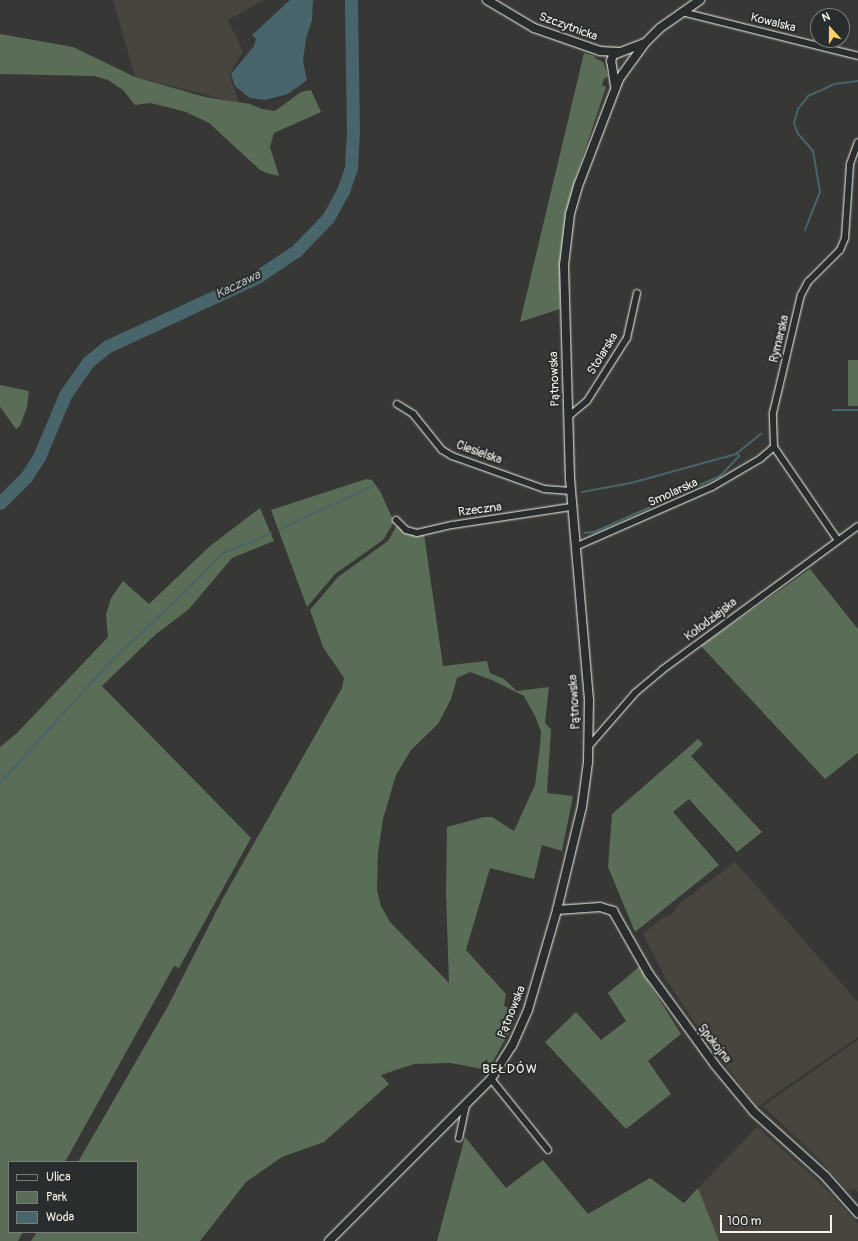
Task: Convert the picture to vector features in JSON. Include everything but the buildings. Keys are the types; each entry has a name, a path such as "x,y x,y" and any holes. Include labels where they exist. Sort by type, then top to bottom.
{"street":[{"name":"Szczytnicka","path":"487,0 534,28 600,51 620,51"},
{"path":"645,43 620,51 613,55 612,65 619,71 626,70 645,43 682,12 700,0"},
{"name":"Kowalska","path":"682,12 858,56"},
{"name":"Szczytnicka","path":"600,51 612,65"},
{"path":"620,51 630,56 631,62"},
{"name":"Pątnowska","path":"612,65 615,87"},
{"name":"Pątnowska","path":"329,1241 491,1079 512,1046 528,1010 558,910 582,806 589,746 589,700 571,507 564,289 566,243 578,186 615,87 626,70"},
{"name":"Rymarska","path":"774,447 773,413 801,295 808,282 840,250 845,238 850,164 858,142"},
{"name":"Stolarska","path":"569,416 587,401 627,338 637,293"},
{"name":"Ciesielska","path":"397,404 413,414 442,450 452,456 544,489 571,491"},
{"path":"774,447 837,539"},
{"name":"Smolarska","path":"575,547 712,487 760,459 774,447"},
{"name":"Rzeczna","path":"396,520 406,530 417,533 452,524 571,507"},
{"name":"Kołodziejska","path":"589,746 635,693 662,670 837,539 858,526"},
{"name":"Spokojna","path":"558,910 600,907 612,911 649,974 715,1065 754,1112 825,1176 858,1213"},
{"path":"491,1079 548,1150"},
{"path":"459,1138 466,1104"}],"shaded area":[{"path":"113,0 264,0 228,20 243,52 229,74 239,103 135,77"},
{"path":"735,862 858,1002 858,1037 757,1107 695,1023 667,981 643,934 663,918 672,915 677,906"},
{"path":"858,1040 858,1192 854,1189 848,1191 822,1162 763,1106"},
{"path":"757,1127 818,1181 858,1224 858,1241 719,1241 698,1188"}],"green space":[{"path":"0,34 73,47 135,77 205,97 250,104 262,109 275,111 301,92 311,90 321,112 274,133 270,147 279,176 260,170 209,123 186,112 163,106 150,103 135,105 123,90 108,80 94,76 0,74"},
{"path":"584,53 595,56 595,58 603,62 608,76 604,79 602,85 606,87 575,180 568,213 561,266 560,309 520,322"},
{"path":"848,360 858,360 858,406 848,406"},
{"path":"0,385 29,391 27,407 20,426 16,429 0,407"},
{"path":"366,479 372,480 380,491 394,522 383,540 335,574 307,607 271,510"},
{"path":"260,508 274,541 232,558 189,609 155,635 102,686 251,838 179,968 174,966 66,1161 8,1161 8,1233 22,1233 18,1241 0,1241 0,747 17,733 108,637 106,615 111,598 123,581 149,604 210,546"},
{"path":"397,525 407,534 424,534 443,666 487,661 490,673 504,679 517,691 549,687 545,723 551,729 547,793 573,796 562,851 542,845 534,879 490,868 466,950 506,994 504,1006 517,1012 510,1031 488,1070 451,1063 414,1064 381,1075 389,1084 324,1142 282,1157 246,1182 200,1241 31,1241 36,1233 138,1233 138,1161 79,1161 168,1006 223,898 342,688 344,678 323,647 310,610 338,577 388,541","holes":["470,672 492,680 524,696 536,718 541,732 540,746 535,785 514,831 492,817 484,817 447,827 446,894 449,983 390,922 381,906 377,890 378,853 383,819 396,775 411,750 438,724 451,699 457,678"]},
{"path":"810,569 858,629 858,753 825,779 701,646"},
{"path":"698,739 703,744 691,756 762,832 737,852 689,799 673,812 719,865 635,932 608,867 612,814"},
{"path":"639,967 681,1034 648,1061 671,1094 626,1129 545,1042 576,1012 601,1040 626,1021 608,993"},
{"path":"465,1137 506,1188 543,1160 588,1214 650,1178 684,1203 698,1188 719,1241 437,1241"}],"water":[{"path":"290,0 313,0 312,20 306,39 303,61 307,80 288,94 265,100 250,98 235,86 231,74 254,46 256,39 252,35"}],"waterway":[{"name":"Kaczawa","path":"0,503 26,477 39,457 65,395 88,362 108,346 257,277 296,251 328,218 343,191 351,168 353,133 351,0"},
{"path":"805,230 820,192 813,151 798,134 794,123 798,109 808,96 834,84 858,81"},
{"path":"833,410 858,410"},
{"path":"582,492 631,483 736,454 761,434"},
{"path":"584,533 594,532 720,476 739,456 737,453"},
{"path":"280,529 373,486"},
{"path":"0,783 113,659 184,593 222,554 272,533"}],"district":[{"name":"BEŁDÓW","path":"510,1069"}]}
